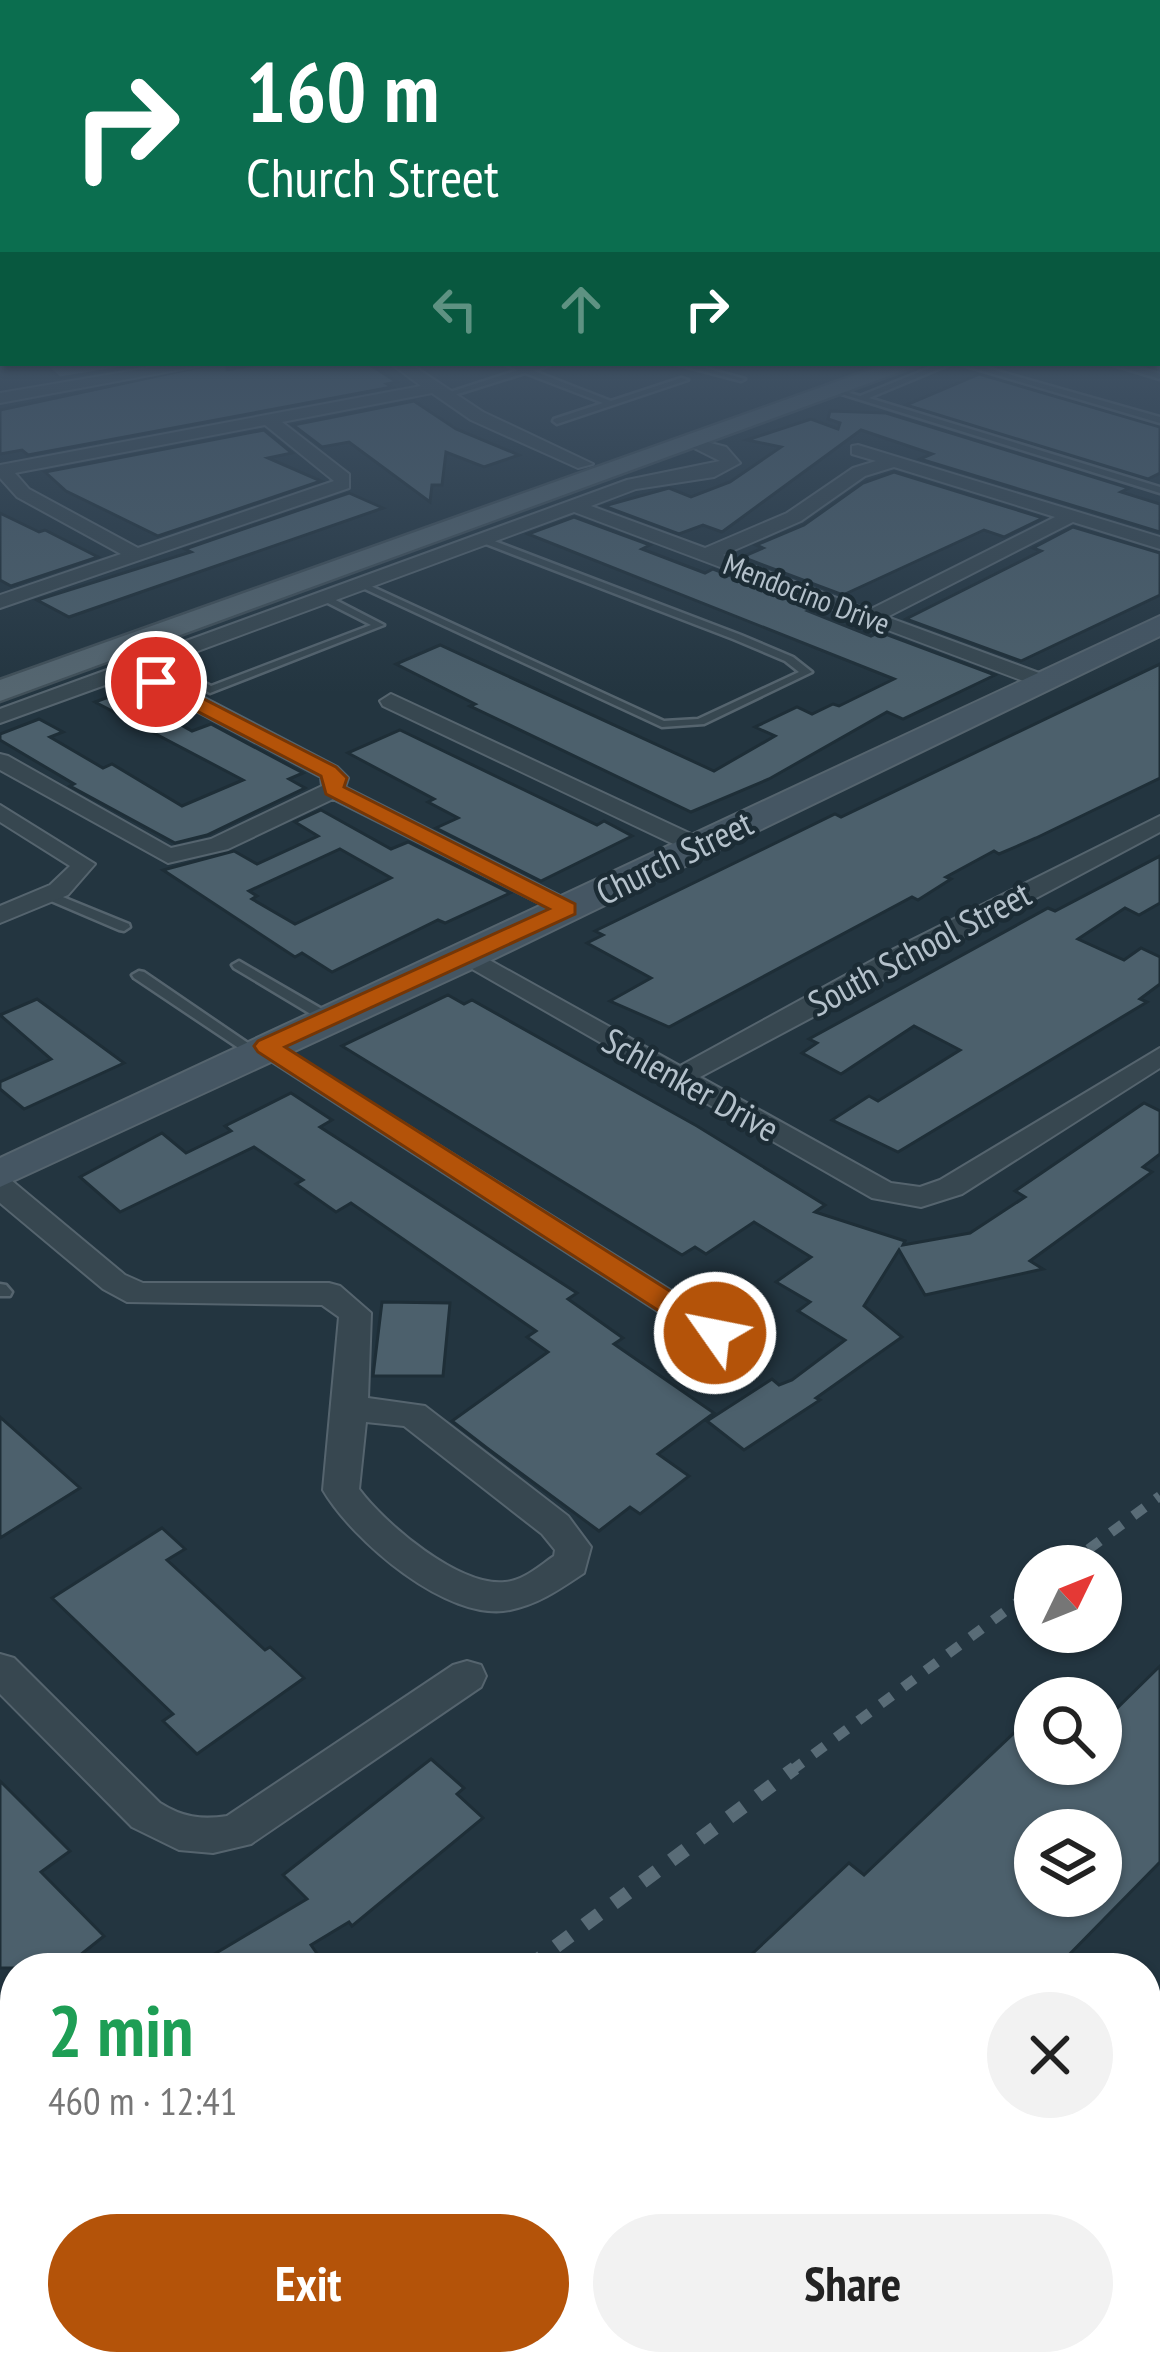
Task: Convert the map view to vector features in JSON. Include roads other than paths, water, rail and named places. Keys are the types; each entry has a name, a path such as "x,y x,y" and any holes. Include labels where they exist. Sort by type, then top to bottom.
{"main road":[{"path":"0,668 562,472"},
{"path":"0,691 609,472"}],"street":[{"path":"3,472 23,493 137,555"},
{"path":"0,602 343,484 335,472"},
{"path":"0,716 146,670 323,597 633,484 711,472"},
{"path":"706,555 794,518 860,472"},
{"path":"940,472 1160,543"},
{"name":"Mendocino Drive","path":"573,505 1042,682"},
{"path":"871,616 1073,515"},
{"name":"Church Street","path":"0,1174 1157,629"},
{"path":"146,670 329,772 336,778 333,790"},
{"path":"391,701 695,845"},
{"path":"0,761 168,856 219,844 333,790"},
{"path":"333,790 567,909"},
{"path":"0,812 83,864 78,878 0,915"},
{"name":"South School Street","path":"680,1077 897,958 1160,823"},
{"name":"Schlenker Drive","path":"466,958 883,1191 921,1197 951,1187 1160,1056"},
{"path":"261,1049 715,1333"},
{"path":"0,1187 114,1282 138,1294 329,1294 345,1302 355,1313 341,1490 350,1504 445,1583 498,1597 530,1590 571,1563 573,1547 555,1525 413,1414 351,1408"},
{"path":"0,1669 165,1829 207,1839 237,1832 467,1676"}],"lane":[{"path":"1101,472 1160,490"},
{"path":"359,584 662,724 700,722 807,672 737,637 481,539"},
{"path":"146,670 210,690 379,625 323,597"},
{"path":"48,895 124,927"},
{"path":"239,965 329,1018"},
{"path":"139,975 261,1049"}],"railway":[{"path":"1094,1545 1160,1496"},
{"path":"791,1771 1014,1605"},
{"path":"547,1953 795,1768"}]}
